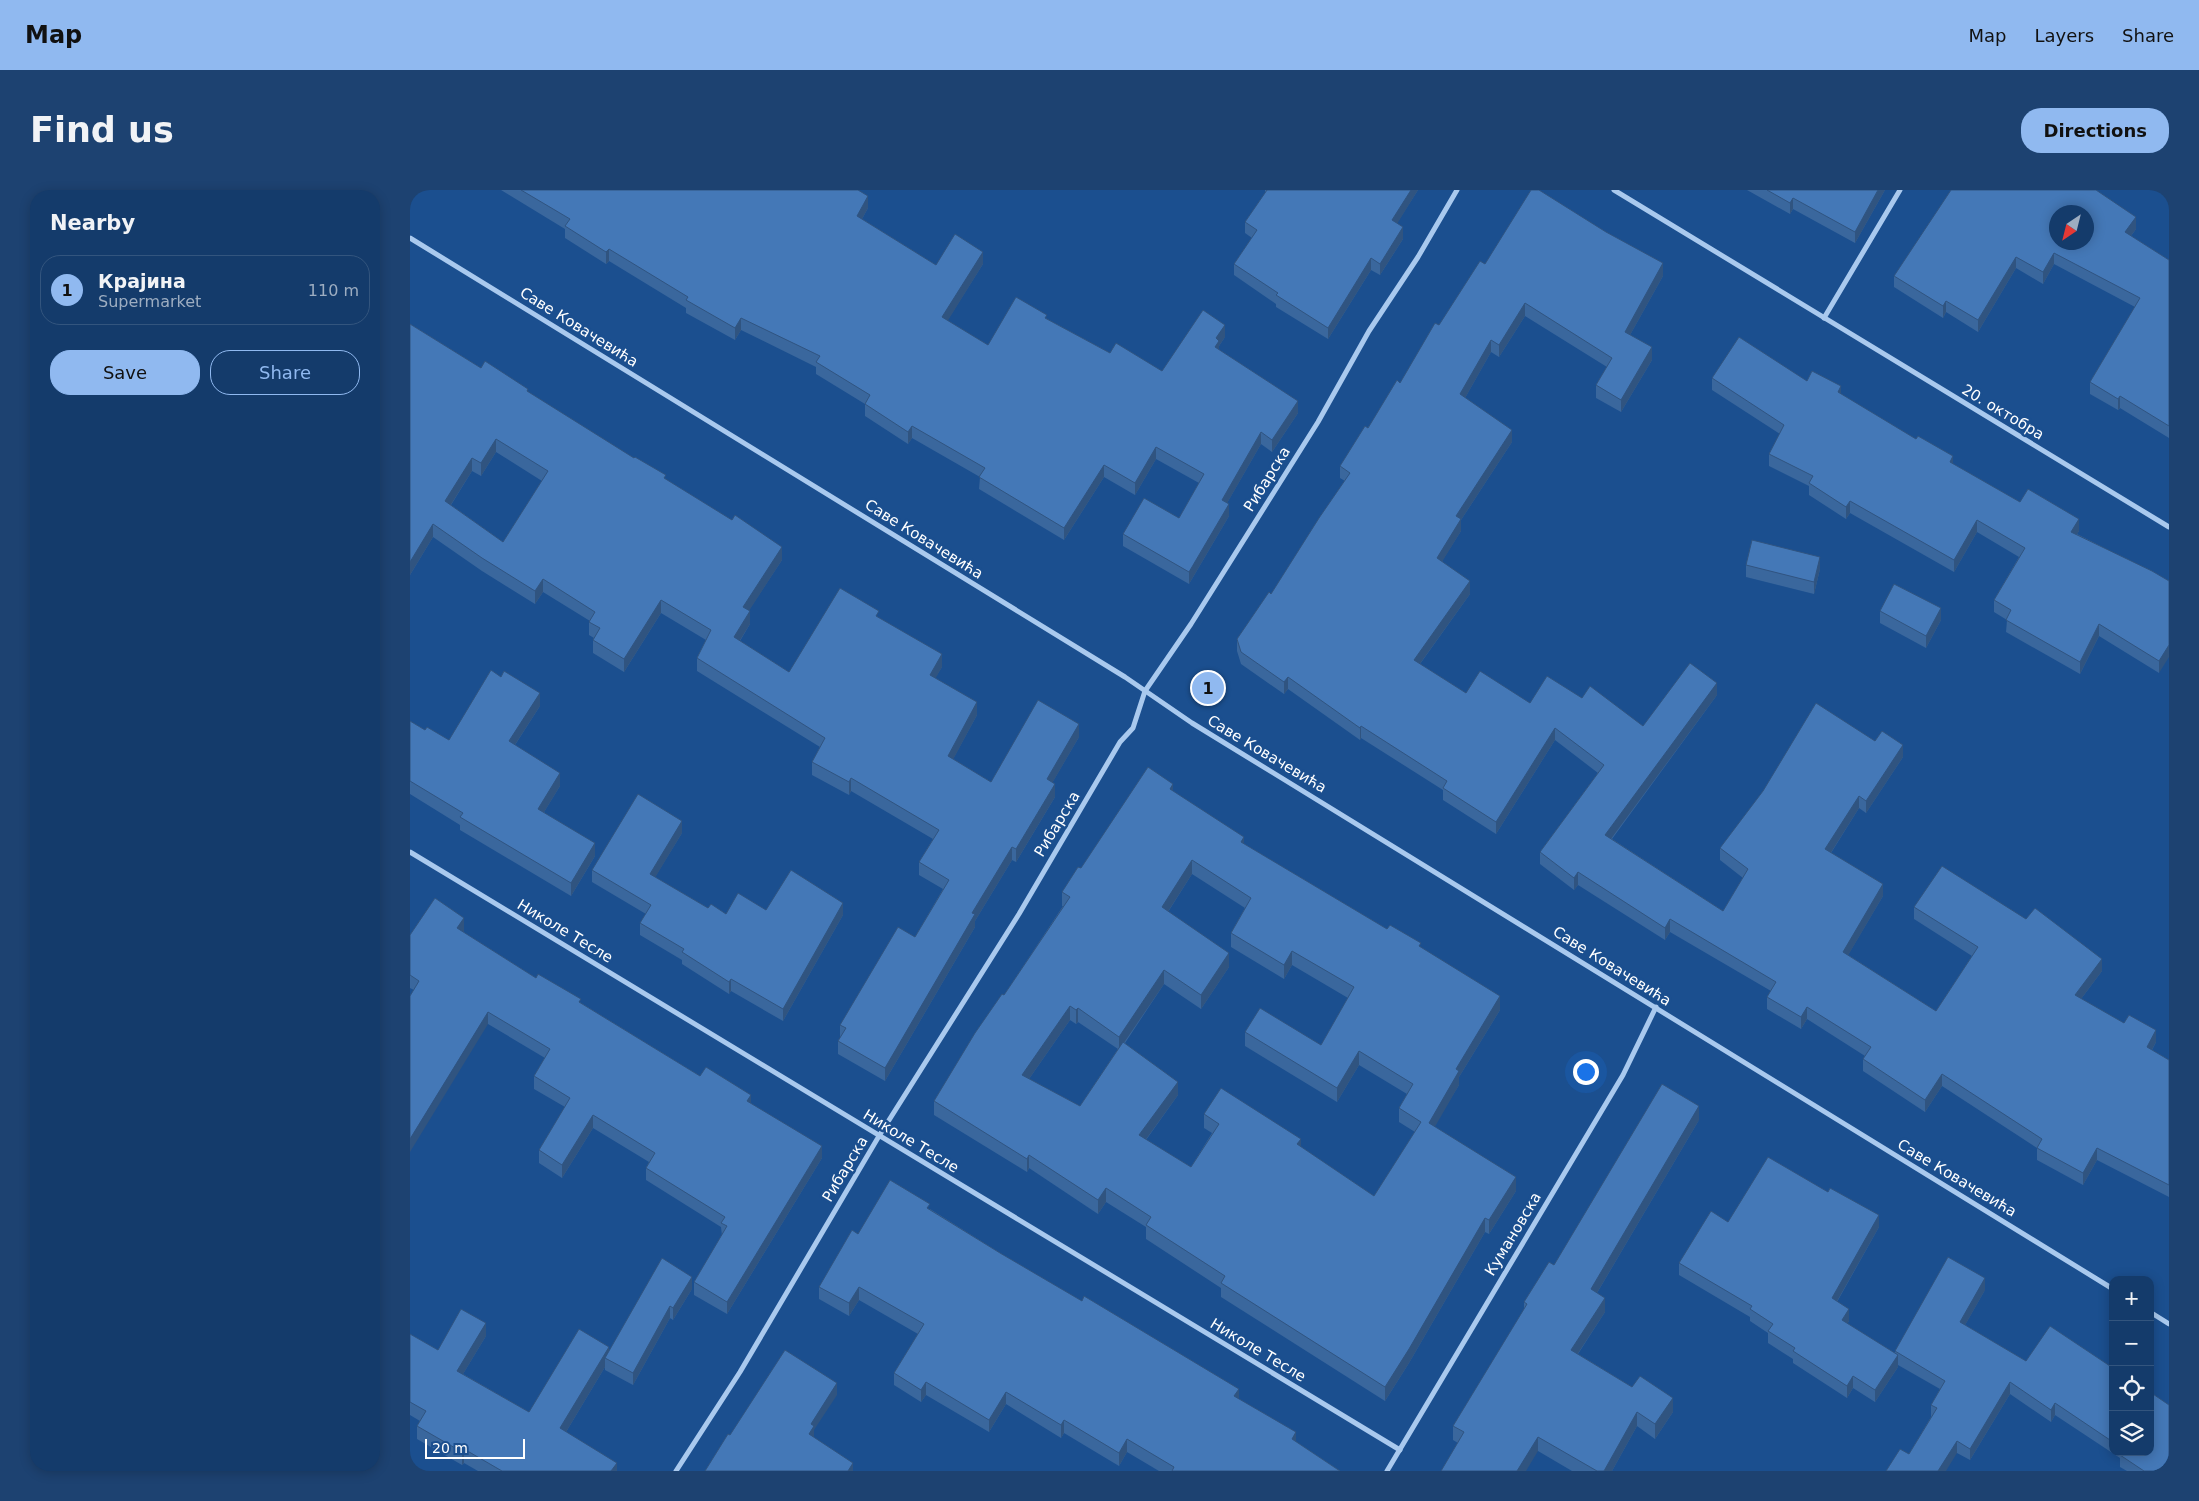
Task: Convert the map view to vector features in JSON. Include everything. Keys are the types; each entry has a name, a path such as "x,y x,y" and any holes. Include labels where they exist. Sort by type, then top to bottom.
{"street":[{"name":"Рибарска","path":"676,1471 740,1372 879,1136 1019,914 1120,742 1133,728 1145,691 1191,624 1318,422 1369,331 1418,257 1458,190"},
{"name":"20. октобра","path":"1614,190 2169,527"},
{"path":"1824,318 1900,190"},
{"name":"Саве Ковачевића","path":"410,238 1125,676 1192,722 2109,1287"},
{"name":"Николе Тесле","path":"410,852 1400,1450"},
{"name":"Кумановска","path":"1387,1471 1622,1075 1656,1007"},
{"path":"2154,1315 2169,1324"}],"building":[{"path":"521,190 858,190 868,196 857,216 936,265 955,234 983,252 942,317 988,345 1016,297 1047,315 1045,318 1110,353 1116,343 1162,371 1203,310 1225,325 1216,338 1219,341 1215,347 1298,401 1272,440 1261,432 1222,500 1229,504 1189,572 1123,534 1144,498 1179,518 1204,474 1156,447 1135,483 1104,465 1064,528 979,477 985,468 912,426 908,432 865,404 870,395 816,362 820,356 741,318 735,328 686,300 688,297 609,249 606,252 565,226 570,219"},
{"path":"1267,190 1411,190 1392,220 1403,227 1380,264 1371,258 1328,328 1276,295 1278,293 1234,264 1257,230 1245,222"},
{"path":"1531,190 1539,190 1606,232 1663,263 1625,332 1652,347 1621,400 1596,385 1612,358 1525,303 1499,345 1491,340 1460,394 1512,430 1456,516 1461,519 1437,558 1470,581 1414,660 1466,693 1480,671 1530,703 1547,676 1582,698 1590,686 1643,726 1690,663 1717,683 1605,835 1723,911 1748,869 1720,848 1763,791 1816,703 1875,741 1882,731 1903,745 1866,801 1859,796 1825,849 1883,884 1843,952 1936,1011 1978,947 1914,907 1942,866 2026,919 2035,908 2102,959 2075,995 2124,1023 2129,1015 2156,1030 2147,1047 2169,1060 2169,1185 2097,1148 2083,1173 2037,1148 2042,1139 1942,1074 1925,1100 1863,1059 1871,1047 1807,1007 1801,1017 1767,997 1776,982 1670,919 1665,928 1578,872 1574,878 1540,852 1604,765 1555,728 1496,822 1443,788 1447,781 1361,726 1360,728 1288,677 1284,682 1241,652 1237,639 1269,592 1271,594 1350,473 1340,466 1365,426 1368,428 1397,380 1400,383 1435,323 1439,325 1480,261 1485,264"},
{"path":"1767,190 1878,190 1855,232 1793,198 1790,203"},
{"path":"1951,190 2096,190 2136,217 2125,232 2169,260 2169,426 2120,396 2118,399 2090,382 2140,298 2054,253 2043,272 2016,257 1978,320 1946,301 1943,306 1894,276"},
{"path":"410,324 481,368 485,361 528,389 527,391 634,458 666,475 664,478 732,520 735,515 782,547 743,607 750,611 734,637 789,672 840,588 879,611 876,616 942,654 930,675 977,702 948,756 991,782 1038,700 1079,724 1047,779 1055,784 1016,849 1012,847 972,913 975,914 885,1068 838,1041 846,1028 840,1025 898,927 915,937 949,880 919,862 939,830 851,778 849,782 812,762 825,738 697,658 711,630 661,600 624,659 593,640 600,628 589,622 595,612 543,579 535,591 482,558 433,524 410,562","holes":["496,439 548,471 503,542 445,501 472,458 481,463"]},
{"path":"1739,337 1807,381 1812,371 1841,386 1838,392 1916,439 1918,436 1953,456 1950,462 2020,502 2028,489 2079,519 2071,532 2169,581 2169,645 2159,661 2099,624 2080,662 2006,620 2011,610 1994,600 2025,548 1977,520 1954,560 1850,501 1846,507 1809,483 1813,476 1769,454 1784,425 1712,378"},
{"path":"1752,540 1820,557 1814,582 1746,565"},
{"path":"1894,584 1941,608 1926,636 1880,611"},
{"path":"491,670 501,677 504,671 540,693 509,741 560,773 538,809 595,843 571,883 460,817 463,813 410,781 410,721 425,730 427,727 449,740"},
{"path":"1148,767 1173,784 1170,789 1244,837 1241,842 1387,929 1390,925 1421,943 1419,946 1500,996 1456,1069 1459,1071 1429,1123 1516,1177 1489,1220 1485,1218 1385,1387 1221,1283 1225,1276 1146,1225 1151,1217 1106,1188 1098,1200 1029,1155 1027,1159 934,1101 975,1033 1002,994 1004,995 1070,897 1062,892 1078,867 1081,868","holes":["1192,860 1251,898 1231,933 1284,965 1292,951 1354,987 1321,1045 1260,1008 1245,1032 1337,1088 1359,1051 1413,1084 1399,1108 1421,1122 1374,1196 1297,1144 1301,1139 1221,1088 1204,1114 1219,1124 1191,1167 1139,1135 1178,1082 1123,1042 1080,1106 1022,1075 1070,1006 1076,1010 1078,1008 1119,1037 1164,970 1201,995 1229,953 1162,907"]},
{"path":"638,794 682,821 650,874 708,908 711,904 726,914 738,893 766,910 791,870 843,903 783,1009 731,979 729,982 682,952 684,949 640,923 651,905 592,870"},
{"path":"435,898 464,918 457,928 536,978 538,974 581,999 579,1002 700,1076 706,1067 751,1095 747,1101 822,1146 727,1302 694,1282 727,1226 721,1223 725,1217 646,1168 655,1153 593,1115 562,1165 539,1150 570,1098 534,1076 550,1049 488,1012 410,1139 410,996 419,981 410,975 410,935"},
{"path":"1662,1084 1699,1106 1591,1289 1605,1298 1571,1350 1632,1387 1640,1376 1673,1398 1655,1424 1637,1412 1604,1471 1597,1471 1538,1437 1517,1471 1441,1471 1464,1432 1453,1426 1527,1304 1524,1302 1549,1262 1554,1265"},
{"path":"1768,1157 1828,1192 1830,1188 1879,1215 1832,1298 1849,1309 1842,1320 1898,1355 1875,1390 1853,1376 1847,1386 1793,1351 1795,1348 1768,1331 1773,1324 1750,1309 1752,1306 1679,1263 1711,1211 1728,1222"},
{"path":"890,1180 930,1204 927,1208 1000,1253 1082,1301 1084,1296 1239,1389 1234,1396 1296,1432 1292,1439 1340,1471 1172,1471 1174,1467 1127,1439 1119,1453 1064,1420 1061,1425 1006,1392 989,1420 926,1382 921,1390 894,1373 924,1324 859,1287 849,1303 819,1287 852,1230 858,1234"},
{"path":"1948,1257 1985,1278 1960,1322 2026,1361 2050,1326 2109,1365 2109,1439 2055,1403 2051,1410 2010,1382 1970,1449 1957,1441 1938,1471 1886,1471 1900,1449 1909,1454 1937,1408 1931,1405 1945,1381 1895,1351"},
{"path":"662,1258 692,1277 673,1308 670,1306 633,1373 605,1358"},
{"path":"461,1309 486,1323 457,1371 529,1412 579,1329 609,1347 560,1428 617,1463 611,1471 502,1471 464,1449 462,1452 417,1426 426,1411 410,1402 410,1334 438,1350"},
{"path":"785,1350 837,1383 811,1424 814,1426 809,1434 853,1463 848,1471 705,1471 728,1434 730,1435"},
{"path":"2154,1395 2169,1405 2169,1469 2167,1471 2144,1471 2122,1456 2154,1456"}],"place":[{"name":"Крајина","path":"1208,688"}]}
